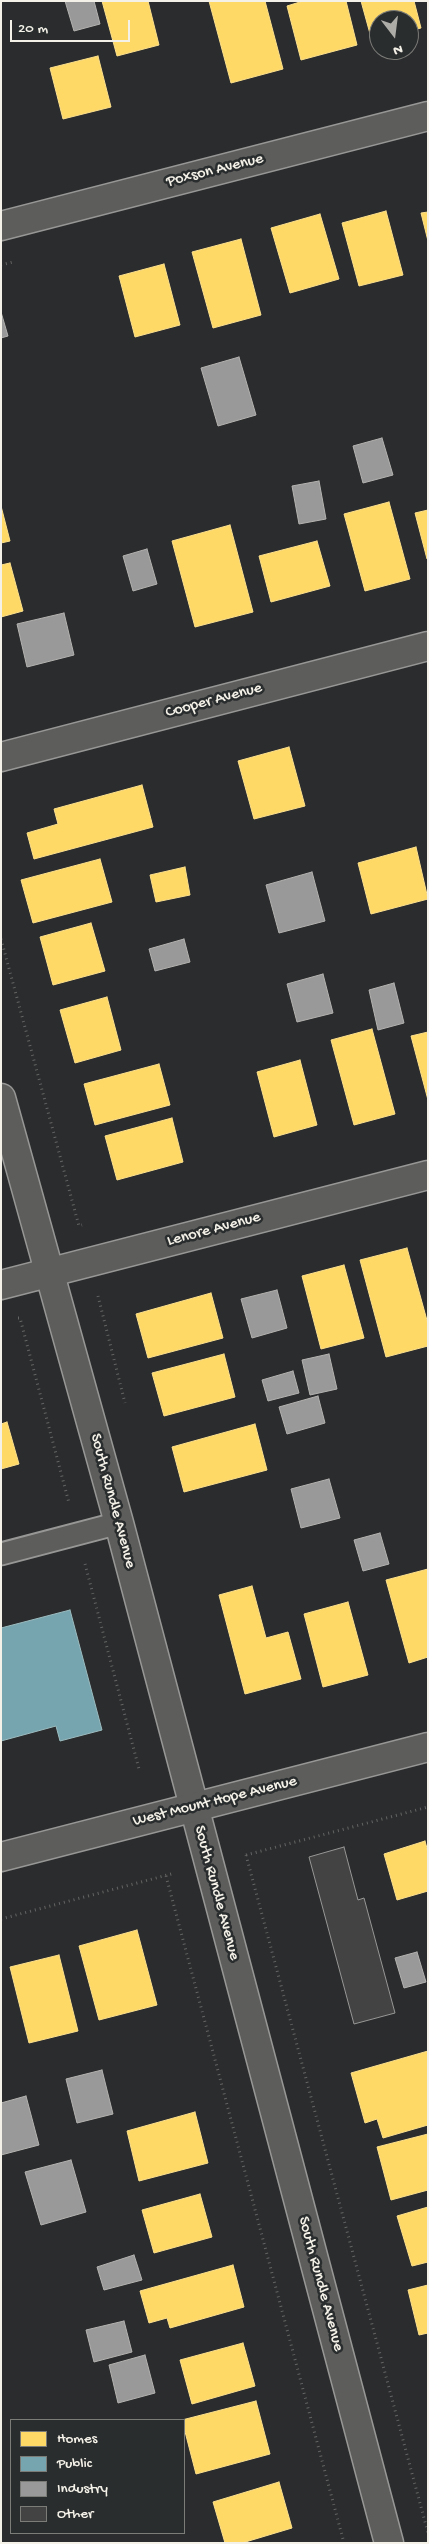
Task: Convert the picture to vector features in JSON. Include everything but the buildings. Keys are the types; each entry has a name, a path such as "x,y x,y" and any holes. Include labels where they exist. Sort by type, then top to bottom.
{"street":[{"name":"Poxson Avenue","path":"1,226 428,116"},
{"name":"Cooper Avenue","path":"1,756 428,646"},
{"name":"South Rundle Avenue","path":"1,1098 118,1523 389,2543"},
{"name":"Lenore Avenue","path":"1,1285 428,1174"},
{"name":"West Mount Hope Avenue","path":"1,1857 428,1747"}],"lane":[{"path":"1,1554 118,1523"}],"path":[{"path":"1,939 79,1226 88,1224"},
{"path":"106,1294 96,1297 127,1412"},
{"path":"246,1855 428,2533"},
{"path":"166,1876 344,2543"}]}
